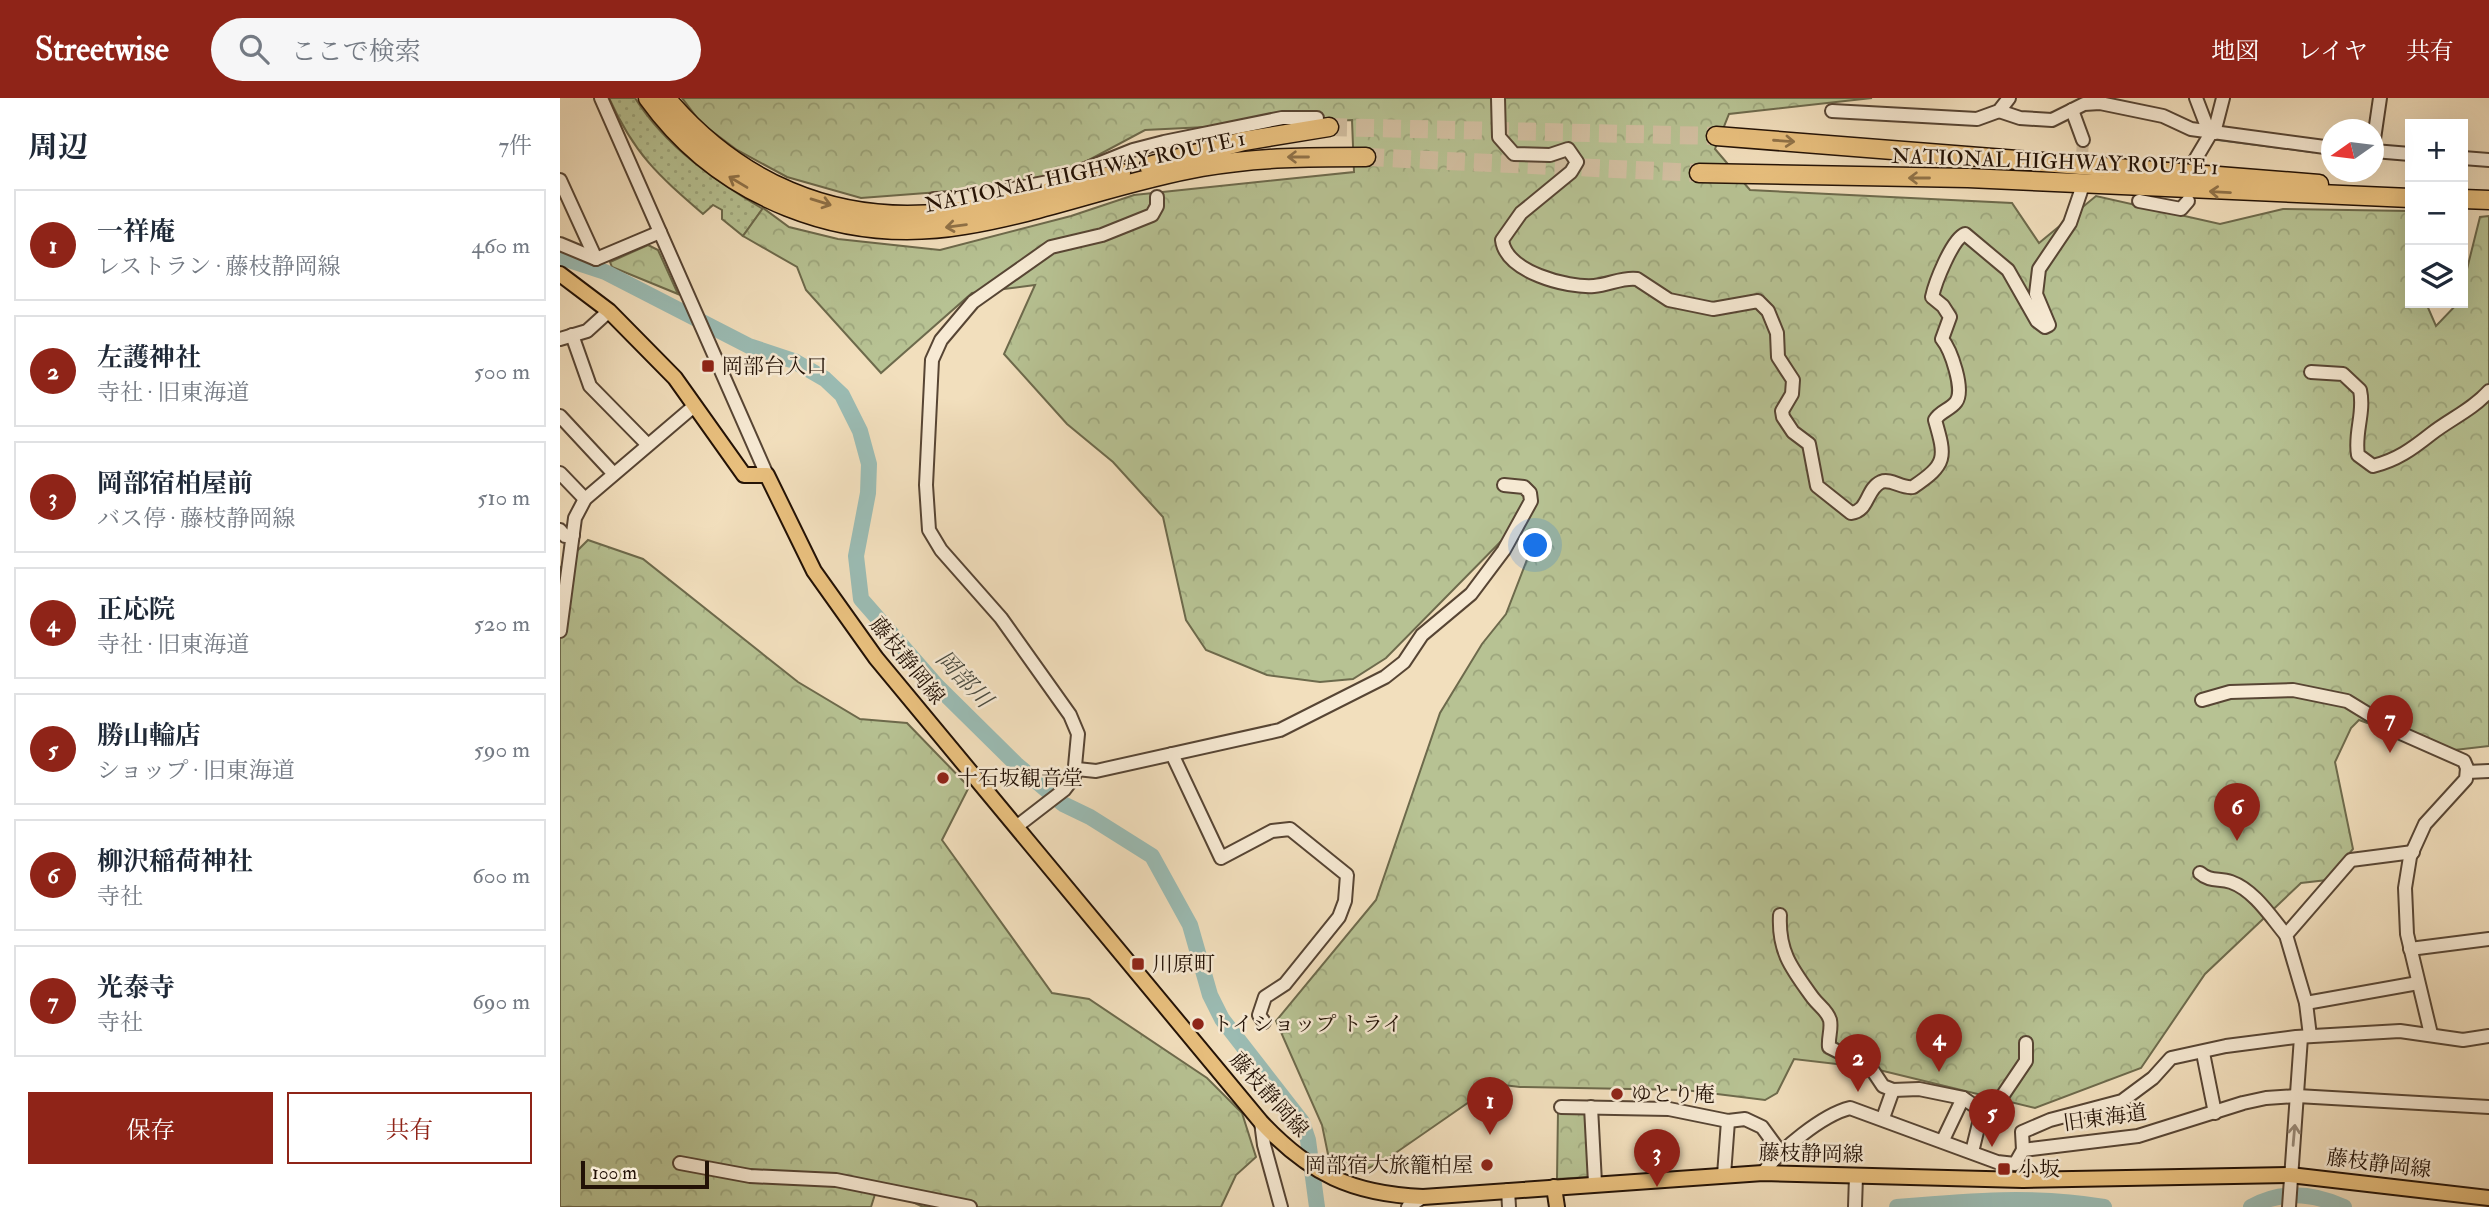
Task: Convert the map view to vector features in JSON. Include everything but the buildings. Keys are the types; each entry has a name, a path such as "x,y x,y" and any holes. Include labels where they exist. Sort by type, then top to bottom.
{"highway":[{"name":"NATIONAL HIGHWAY ROUTE 1","path":"648,98 692,150 758,194 797,212 843,225 874,229 919,230 964,226 1148,178 1226,163 1279,157 1366,157"},
{"name":"NATIONAL HIGHWAY ROUTE 1","path":"666,98 707,143 758,178 818,202 898,215 982,208 1323,122"},
{"name":"NATIONAL HIGHWAY ROUTE 1","path":"1716,136 1856,145 2199,176 2405,187"},
{"name":"NATIONAL HIGHWAY ROUTE 1","path":"1699,173 1968,178 2405,198"},
{"path":"2468,188 2489,188"},
{"path":"2468,199 2489,200"}],"main road":[{"path":"562,275 609,311 675,378 693,407 744,475 767,475"},
{"name":"藤枝静岡線","path":"767,475 814,571 843,615 1261,1122 1299,1158 1325,1174 1367,1191 1423,1197 1763,1173 2023,1180 2290,1180 2489,1198"},
{"path":"1554,1187 1557,1207"}],"street":[{"path":"601,98 767,475"},
{"path":"1498,98 1497,125 1506,147 1520,156 1534,153 1549,155 1568,149 1577,162 1571,172 1521,213 1502,240 1507,255 1533,274 1583,286 1637,279 1669,300 1713,309 1758,301 1764,304 1777,332 1778,357 1793,380 1793,394 1782,411 1783,417 1793,432 1810,444 1817,486 1850,513 1863,508 1878,484 1884,481 1913,487 1936,472 1942,463 1942,444 1935,420 1958,401 1959,391 1951,350 1942,339 1950,317 1943,306 1932,297 1938,273 1946,264 1957,239 1965,234 2008,270 2037,321 2045,327 2049,325 2036,294 2039,269 2070,223 2081,191"},
{"path":"1832,111 1957,119 1989,117 1999,111 2009,98"},
{"path":"2196,98 2211,132"},
{"path":"2195,160 2211,132 2223,98"},
{"path":"2377,119 2380,98"},
{"path":"1999,111 2020,118 2052,120 2084,104 2100,103 2163,116 2191,129 2321,147"},
{"path":"2072,110 2083,140"},
{"path":"934,199 967,198 1059,180 1145,151 1282,118 1323,122"},
{"path":"2384,152 2405,154"},
{"path":"2468,158 2489,160"},
{"path":"560,180 596,259"},
{"path":"1016,827 1064,790 1077,769 1078,734 1070,715 1001,618 933,539 927,520 926,485 932,360 941,340 973,302 1051,247 1102,235 1152,215 1157,206 1157,197"},
{"path":"2139,201 2181,209 2188,201"},
{"path":"560,244 596,259 660,232"},
{"path":"609,311 587,331 566,337 590,386 647,444"},
{"path":"2311,372 2343,374 2360,390 2363,418 2356,444 2358,455 2373,466 2416,448 2431,434 2477,404 2489,391"},
{"path":"560,631 575,518 585,499 693,407"},
{"path":"560,416 613,473"},
{"path":"560,473 585,499"},
{"path":"1077,769 1096,771 1280,730 1384,677 1404,662 1422,635 1471,594 1504,550 1531,501 1530,493 1524,487 1504,485"},
{"path":"560,530 565,536 573,535"},
{"path":"2202,700 2230,692 2292,690 2347,701 2396,731 2456,755 2464,761 2466,779 2425,824 2413,852 2404,910 2410,949 2431,1034"},
{"path":"1172,754 1221,858 1272,831 1290,829 1347,875 1345,901 1339,917 1285,984 1265,997 1259,1015 1264,1022"},
{"path":"2467,772 2489,771"},
{"path":"2286,935 2351,860 2413,852"},
{"path":"2200,873 2207,880 2230,882 2244,890 2261,905 2286,935 2306,1003 2306,1037 2297,1096 2290,1207"},
{"path":"1780,915 1779,935 1784,955 1826,1012 1831,1027 1829,1047 1871,1068 1883,1086 1893,1090 1919,1089 1963,1098 1982,1111"},
{"path":"2410,949 2489,939"},
{"path":"2306,1003 2418,983"},
{"path":"2015,1164 2023,1150 2022,1132 2050,1120 2122,1101 2153,1078 2172,1058 2226,1046 2306,1037 2399,1031 2463,1040 2489,1036"},
{"path":"1972,1152 1982,1111 2001,1098 2026,1061 2025,1043"},
{"path":"2203,1053 2215,1113"},
{"path":"1883,1118 1893,1090"},
{"name":"旧東海道","path":"2023,1150 2138,1136 2266,1098 2297,1096 2489,1107"},
{"path":"1943,1140 1963,1098"},
{"path":"1561,1107 1669,1109 1728,1121 1745,1119 1757,1123 1781,1153"},
{"path":"1591,1107 1595,1183"},
{"path":"1763,1173 1781,1153 1838,1111 1857,1108 1997,1162 2015,1164"},
{"path":"1724,1175 1728,1121"},
{"path":"1261,1122 1264,1145 1281,1207"},
{"path":"680,1163 750,1176 836,1180 970,1207"},
{"path":"2015,1164 2023,1180"},
{"path":"1855,1203 1856,1176"},
{"path":"1508,1190 1509,1207"},
{"path":"1408,1207 1423,1197"}],"green space":[{"path":"609,98 635,98 661,132 692,161 763,209 743,236 722,219 722,210 713,205 703,214 660,175 628,135"},
{"path":"682,98 1872,98 1729,114 1715,149 1750,190 2012,203 2039,243 2096,196 2220,224 2283,209 2405,211 2405,308 2428,308 2436,326 2453,308 2468,308 2468,265 2480,217 2489,216 2489,746 2446,751 2359,720 2351,728 2335,762 2353,849 2327,880 2301,883 2205,974 2141,1068 2035,1108 1871,1068 1794,1059 1777,1093 1765,1100 1685,1090 1520,1087 1495,1084 1384,1161 1362,1171 1330,1164 1322,1125 1276,1021 1376,900 1440,713 1482,644 1506,614 1528,557 1519,523 1386,658 1353,679 1320,682 1267,675 1206,650 1186,620 1163,517 1113,462 1067,424 1004,354 1035,285 972,293 881,373 806,290 797,267 743,236 763,208 789,227 838,239 940,250 1071,216 1134,195 1354,172 1352,120 1145,130 1044,184 861,198 787,177 737,150 701,123"},
{"path":"648,245 658,250 678,294 612,267 610,262"},
{"path":"588,540 643,559 798,682 860,719 907,723 969,787 942,840 1052,993 1089,999 1207,1078 1242,1113 1256,1157 1236,1175 1221,1207 923,1207 894,1193 876,1191 871,1207 560,1207 560,568"},
{"path":"1586,1109 1590,1177 1557,1179 1558,1111"}],"waterway":[{"path":"1977,124 1994,119"},
{"path":"2212,139 2313,152"},
{"name":"岡部川","path":"560,257 605,272 749,346 794,361 825,379 842,395 860,431 869,464 868,493 856,556 861,599 937,686 1016,764 1063,804 1090,817 1152,856 1190,925 1210,995 1222,1019 1302,1122 1308,1140 1317,1207"},
{"path":"560,266 570,261"},
{"name":"岡部川","path":"2251,1207 2274,1198 2297,1195 2344,1207"},
{"name":"岡部川","path":"1897,1207 2026,1200 2104,1207"}],"tunnel":[{"path":"1329,127 1716,136"},
{"path":"2081,173 2083,140"},
{"path":"1366,157 1699,173"}],"place":[{"name":"岡部台入口","path":"708,366"},
{"name":"光泰寺","path":"2390,753"},
{"name":"十石坂観音堂","path":"943,778"},
{"name":"柳沢稲荷神社","path":"2237,841"},
{"name":"川原町","path":"1138,964"},
{"name":"トイショップ トライ","path":"1198,1024"},
{"name":"正応院","path":"1939,1072"},
{"name":"左護神社","path":"1858,1092"},
{"name":"ゆとり庵","path":"1617,1094"},
{"name":"一祥庵","path":"1490,1135"},
{"name":"勝山輪店","path":"1992,1147"},
{"name":"岡部宿大旅籠柏屋","path":"1487,1165"},
{"name":"小坂","path":"2004,1169"},
{"name":"岡部宿柏屋前","path":"1657,1187"}]}
